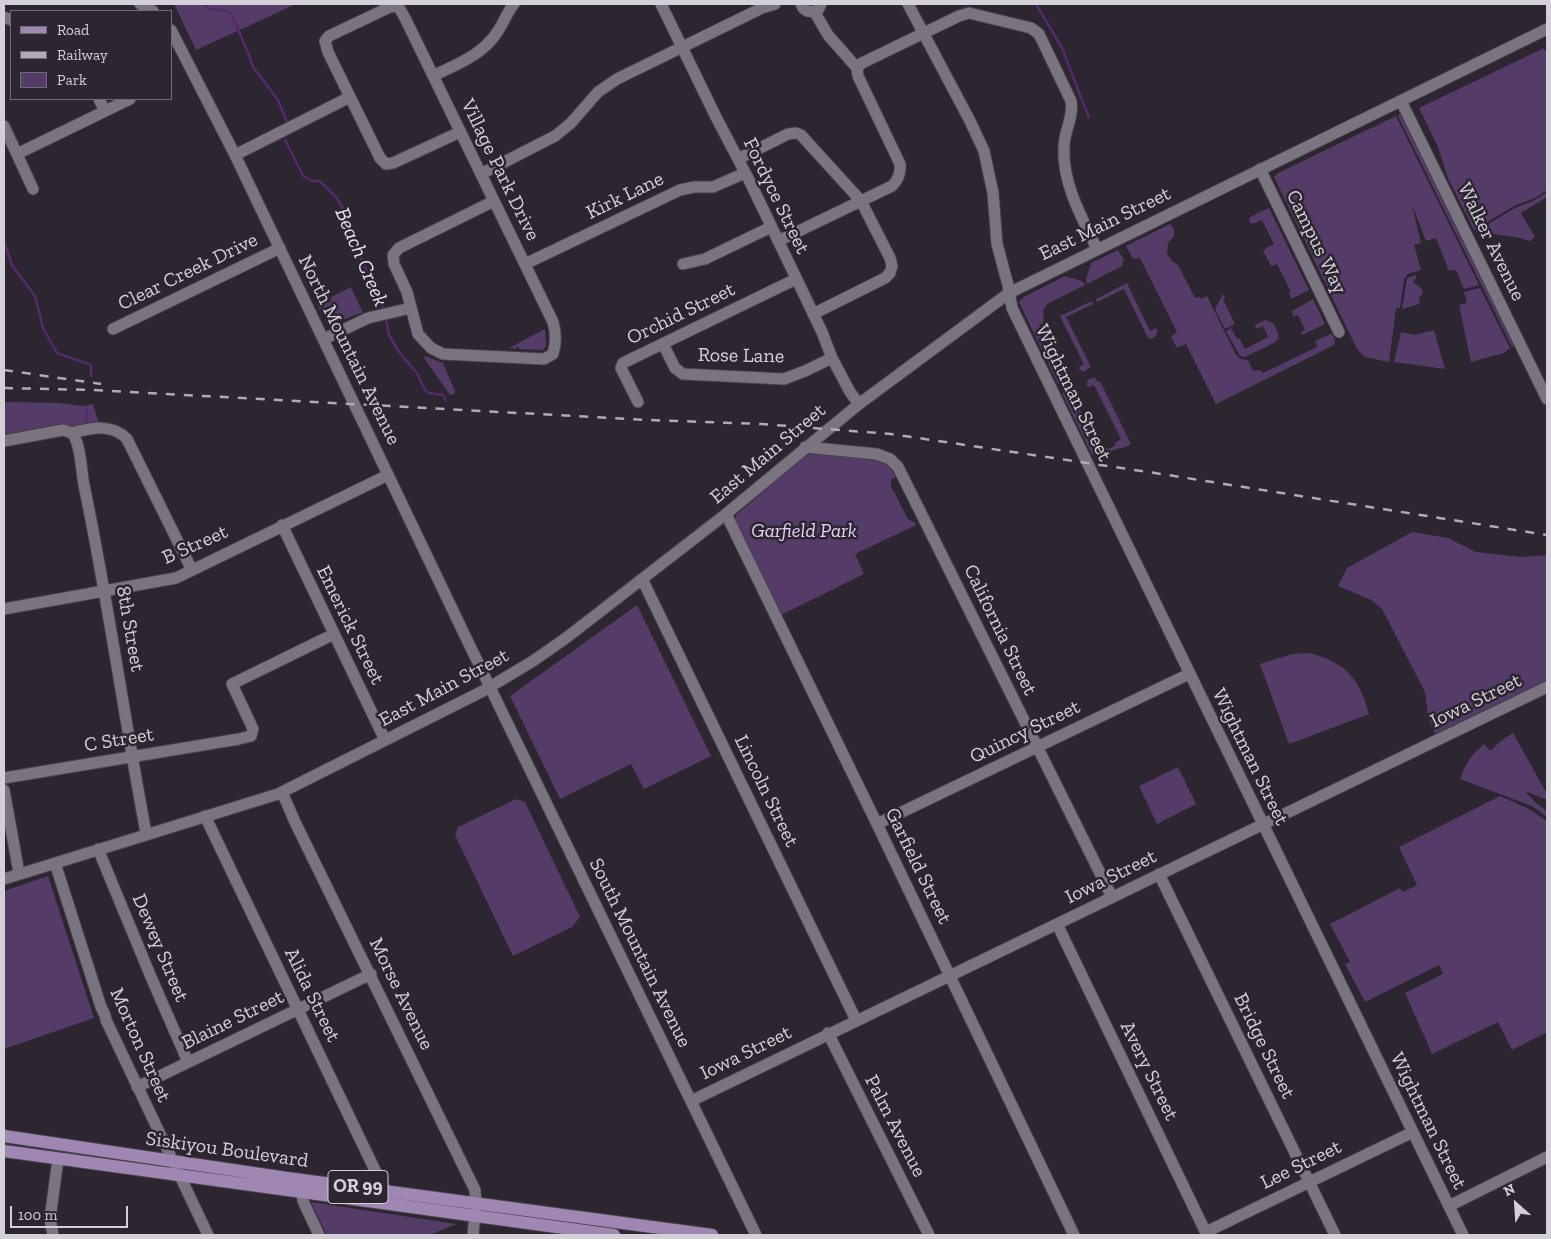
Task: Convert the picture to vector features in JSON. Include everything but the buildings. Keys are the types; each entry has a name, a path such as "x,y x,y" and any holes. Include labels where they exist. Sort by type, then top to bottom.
{"main road":[{"name":"Siskiyou Boulevard","path":"4,1136 385,1191 712,1235"},
{"name":"Siskiyou Boulevard","path":"4,1152 614,1235"}],"street":[{"path":"140,4 151,10"},
{"path":"434,76 474,56 483,49 498,31 514,4"},
{"name":"Fordyce Street","path":"661,4 778,241 832,358 850,392 859,404"},
{"path":"481,174 555,136 571,123 591,99 607,86 762,8 775,4"},
{"path":"778,241 892,186 897,181 901,169 858,76 857,68 828,35 818,8 809,12 804,10 801,4"},
{"name":"Wightman Street","path":"908,4 984,151 993,193 997,244 1012,308 1463,1235"},
{"name":"Village Park Drive","path":"350,97 326,48 325,41 329,36 390,7 398,6 434,76 554,326 555,348 553,354 544,359 443,354 431,348 422,340 416,328 411,308"},
{"path":"857,68 862,63 959,16 969,8 1036,30 1071,101 1072,111 1064,147 1065,160 1074,198 1097,249"},
{"name":"East Main Street","path":"4,879 98,848 282,792 490,687 554,646 726,514 859,404 1009,293 1547,29"},
{"name":"North Mountain Avenue","path":"172,32 280,248 490,687"},
{"path":"234,155 350,97 380,158 386,164 393,163 460,132"},
{"path":"100,100 105,111"},
{"path":"17,154 128,100"},
{"name":"Walker Avenue","path":"1401,101 1547,399"},
{"path":"4,126 33,189"},
{"path":"738,159 788,134 796,133 801,135 861,201 890,258 892,266 890,273 885,278 813,314"},
{"name":"Campus Way","path":"1260,169 1339,332"},
{"name":"Kirk Lane","path":"525,264 680,190 694,187 713,187 745,173"},
{"path":"324,339 373,317 411,308 406,288 393,260 396,251 494,201"},
{"path":"683,264 705,259 771,227"},
{"name":"Clear Creek Drive","path":"112,329 280,248"},
{"name":"Orchid Street","path":"638,402 621,368 622,364 796,279"},
{"name":"Rose Lane","path":"663,344 675,368 683,374 784,379 805,372 832,358"},
{"path":"4,441 64,430 72,433 92,429 112,429 122,434 127,439 192,570"},
{"name":"8th Street","path":"72,433 76,441 104,592 146,833"},
{"name":"California Street","path":"805,447 877,454 890,458 898,467 1112,897"},
{"name":"B Street","path":"4,609 176,578 388,475"},
{"name":"Garfield Street","path":"726,514 1074,1235"},
{"name":"Emerick Street","path":"282,525 385,740"},
{"name":"Lincoln Street","path":"642,579 856,1020"},
{"name":"C Street","path":"4,778 251,736 253,729 232,684 334,634"},
{"name":"Quincy Street","path":"877,824 1189,674"},
{"name":"South Mountain Avenue","path":"490,687 756,1235"},
{"name":"Iowa Street","path":"691,1101 828,1033 1547,687"},
{"path":"4,790 19,874"},
{"name":"Morse Avenue","path":"282,792 472,1182 476,1194 472,1235"},
{"name":"Alida Street","path":"205,816 385,1191"},
{"name":"Dewey Street","path":"98,848 188,1062"},
{"name":"Morton Street","path":"54,862 106,1020 208,1235"},
{"name":"Bridge Street","path":"1159,874 1335,1235"},
{"name":"Avery Street","path":"1057,924 1207,1234"},
{"name":"Blaine Street","path":"137,1087 371,974"},
{"name":"Palm Avenue","path":"828,1033 929,1235"},
{"name":"Lee Street","path":"1207,1234 1413,1132"},
{"path":"1449,1206 1547,1157"},
{"path":"53,1235 50,1219 58,1159"},
{"path":"302,1192 303,1201 319,1235"}],"green space":[{"path":"174,4 296,4 196,50"},
{"path":"1544,48 1547,54 1547,190 1535,198 1514,206 1474,230 1448,178 1438,147 1419,108"},
{"path":"1400,114 1514,346 1512,347 1398,116"},
{"path":"1396,116 1479,285 1464,289 1456,270 1449,271 1436,238 1426,241 1412,205 1421,243 1414,245 1421,270 1408,274 1404,279 1400,308 1396,308 1389,362 1365,357 1357,349 1274,177 1278,173"},
{"path":"1547,192 1547,197 1521,213 1535,237 1530,241 1516,237 1475,232 1515,208 1535,200"},
{"path":"1269,208 1309,290 1291,299 1289,293 1291,292 1277,264 1271,266 1263,250 1274,244 1262,220 1252,224 1249,221 1250,217"},
{"path":"1170,224 1174,229 1174,236 1168,243 1167,253 1172,261 1178,265 1195,298 1200,297 1201,299 1207,296 1236,355 1241,359 1248,360 1253,371 1259,370 1263,373 1317,347 1315,341 1330,334 1333,335 1334,345 1216,404 1186,344 1177,348 1171,337 1177,332 1140,258 1133,259 1126,246"},
{"path":"1118,250 1124,260 1122,266 1087,284 1086,279 1091,263"},
{"path":"1416,275 1413,282 1422,289 1423,293 1420,296 1419,304 1402,309 1407,278"},
{"path":"1065,276 1082,281 1085,285 1047,304 1043,310 1044,323 1039,325 1063,374 1068,372 1071,374 1068,380 1058,384 1019,302 1024,297"},
{"path":"1127,283 1150,331 1156,328 1158,330 1156,336 1151,339 1148,338 1124,289 1097,302 1096,299"},
{"path":"351,287 363,313 335,324 327,324 325,322 328,320 321,309 319,309 317,303 323,300 327,303 331,302 331,297"},
{"path":"1480,288 1510,348 1504,353 1471,362 1459,305 1467,303 1464,292"},
{"path":"1223,294 1225,298 1223,299 1235,324 1225,329 1215,309"},
{"path":"1313,299 1325,324 1302,335 1301,332 1305,330 1298,315 1293,317 1292,311"},
{"path":"1092,301 1093,304 1066,317 1091,367 1083,372 1078,368 1084,364 1060,316"},
{"path":"1265,320 1273,323 1279,338 1274,343 1245,357 1240,356 1226,331 1231,328 1245,349 1268,337 1263,326 1256,329 1255,325"},
{"path":"545,329 546,346 543,350 519,349 519,347 516,349 509,348"},
{"path":"1434,330 1445,369 1394,362 1401,332 1414,335"},
{"path":"425,356 443,363 455,391 454,394 450,395 424,358"},
{"path":"1094,377 1098,382 1100,381 1131,444 1113,450 1110,454 1096,453 1092,455 1062,393 1073,387 1077,388 1079,392 1073,396 1100,450 1105,447 1108,449 1115,446 1115,443 1121,439 1094,385 1089,387 1086,385 1088,380"},
{"path":"4,402 58,403 85,406 93,404 99,424 4,441"},
{"name":"Garfield Park","path":"810,454 874,457 888,464 896,477 891,480 891,486 908,519 916,525 855,554 864,574 781,615 735,519 736,515 805,456"},
{"path":"1412,532 1448,538 1476,552 1521,557 1547,555 1547,680 1435,734 1428,716 1425,692 1382,609 1371,600 1338,586 1347,568"},
{"path":"637,605 711,756 644,789 631,764 560,799 510,696"},
{"path":"1308,653 1332,661 1349,673 1361,691 1369,714 1289,744 1260,664 1292,654"},
{"path":"1513,733 1547,794 1547,800 1525,791 1547,811 1547,817 1532,806 1460,779 1469,760 1484,744 1490,751"},
{"path":"1178,767 1196,804 1157,824 1139,786"},
{"path":"1500,796 1529,809 1547,821 1547,1032 1512,1050 1498,1022 1432,1054 1405,993 1443,974 1439,965 1365,1002 1345,964 1350,962 1330,924 1400,888 1403,892 1417,885 1399,847"},
{"path":"516,799 525,802 580,917 572,927 513,956 455,835 458,827"},
{"path":"48,876 94,1018 4,1049 4,891"},
{"path":"311,1202 456,1224 430,1235 327,1235"}],"waterway":[{"name":"Beach Creek","path":"205,4 209,9 226,11 232,15 253,67 278,100 287,122"},
{"path":"1036,4 1062,48 1089,118"},
{"name":"Beach Creek","path":"285,140 303,176 312,181 319,181 333,194 343,208 356,248 376,287 384,312"},
{"path":"4,241 12,265 35,296 43,328 57,353 91,365 91,376"},
{"name":"Beach Creek","path":"386,317 389,335 399,352 417,373 425,390 429,393 443,395 446,401"},
{"path":"86,424 87,410"}],"railway":[{"path":"4,370 101,384"},
{"path":"4,388 93,390 648,420 762,424 891,434 1155,473 1547,535"}]}
